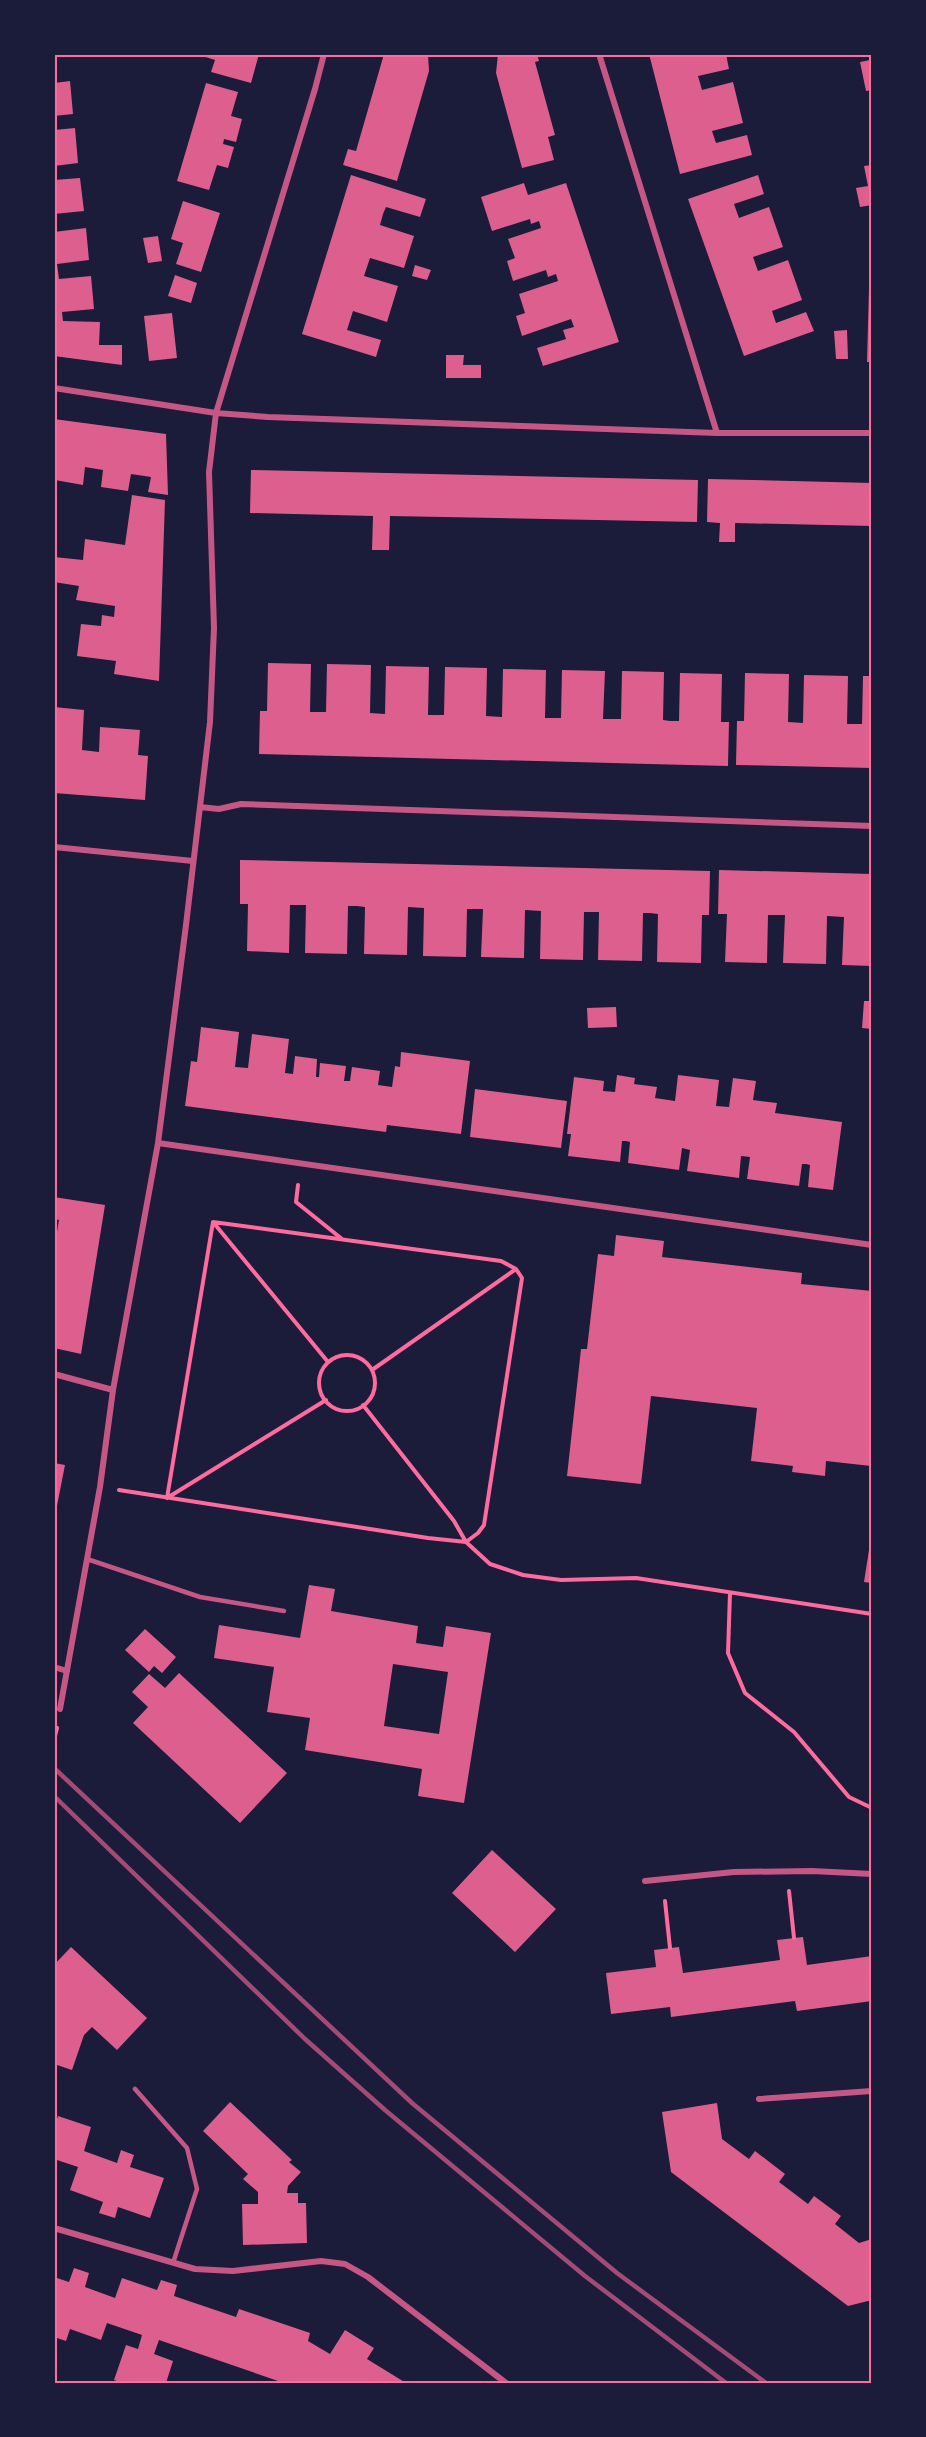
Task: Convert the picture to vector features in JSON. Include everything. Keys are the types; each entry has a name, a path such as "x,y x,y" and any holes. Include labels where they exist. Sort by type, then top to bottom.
{"street":[{"path":"60,1709 100,1487 113,1390 158,1143 200,807 210,722 214,628 209,472 216,413 324,54"},
{"path":"599,54 717,432"},
{"path":"54,388 216,413 268,417 717,432 872,433"},
{"path":"200,807 219,809 241,804 872,825"},
{"path":"54,847 193,861"},
{"path":"158,1143 872,1245"},
{"path":"54,1374 113,1390"},
{"path":"54,1667 67,1671"},
{"path":"645,1881 734,1872 872,1874"},
{"path":"759,2098 872,2091"},
{"path":"54,2228 195,2269 232,2271 303,2262 345,2264 378,2284 506,2383"}],"lane":[{"path":"87,1559 200,1598 284,1611"},
{"path":"135,2089 187,2148 196,2189 173,2263"}],"path":[{"path":"302,1164 296,1202 343,1239"},
{"path":"100,1487 466,1542 484,1525 522,1278 516,1269 501,1261 213,1222"},
{"path":"213,1222 328,1362"},
{"path":"167,1498 213,1222"},
{"path":"372,1370 516,1269"},
{"path":"347,1354 361,1357 372,1370 376,1379 374,1393 363,1406 354,1410 340,1410 326,1400 320,1392 319,1379 328,1362 334,1357 347,1354"},
{"path":"167,1498 326,1400"},
{"path":"363,1406 454,1521 466,1542 490,1564 523,1575 561,1580 636,1578 872,1614"},
{"path":"730,1593 728,1653 745,1693 794,1732 849,1797 872,1808"},
{"path":"786,1871 794,1938"},
{"path":"662,1879 670,1948"}],"building":[{"path":"196,54 259,54 251,83 211,72 215,60"},
{"path":"384,54 428,54 429,71 397,181 343,165 348,149 356,151"},
{"path":"498,54 537,54 539,61 535,62 555,135 548,137 554,160 522,168 496,73"},
{"path":"649,54 726,54 729,69 698,76 702,90 733,82 743,123 712,131 716,143 747,135 752,155 680,174"},
{"path":"869,54 872,54 872,90 866,91 860,62 870,60"},
{"path":"54,58 57,73 54,74"},
{"path":"70,81 73,114 54,116 54,83"},
{"path":"206,83 238,92 231,116 242,119 236,142 224,139 223,144 234,147 228,168 217,165 209,190 177,181"},
{"path":"75,128 78,163 54,166 54,130"},
{"path":"872,165 872,205 860,207 856,188 868,186 864,166"},
{"path":"351,175 426,199 420,217 386,207 383,214 380,225 414,236 404,268 370,258 364,276 398,286 387,322 353,311 347,330 381,340 376,357 302,334"},
{"path":"758,175 764,194 734,204 739,218 769,207 783,247 753,257 758,271 788,260 802,300 772,311 776,323 806,312 814,331 744,356 688,199"},
{"path":"80,178 84,211 54,214 54,180"},
{"path":"524,183 528,195 566,183 619,342 543,366 537,348 566,339 563,330 574,327 571,319 522,336 516,316 525,313 519,294 558,281 556,274 548,277 546,270 513,281 507,261 515,258 508,239 541,228 539,221 531,224 530,219 492,231 481,197"},
{"path":"183,201 220,213 201,272 176,264 183,243 171,239"},
{"path":"86,228 89,260 57,264 59,279 91,276 94,309 62,312 63,321 100,322 99,345 122,345 122,365 54,356 54,232"},
{"path":"158,236 162,261 148,263 143,238"},
{"path":"415,265 431,270 427,280 412,276"},
{"path":"175,275 197,283 191,303 168,296"},
{"path":"869,288 872,288 872,362 867,362"},
{"path":"172,313 177,358 149,361 144,316"},
{"path":"847,330 848,359 836,359 834,331"},
{"path":"446,355 464,355 463,365 481,365 481,378 446,378"},
{"path":"54,419 166,434 168,495 148,492 151,477 131,474 128,491 101,487 103,470 85,467 83,485 55,480 57,464 54,463"},
{"path":"251,470 698,480 697,522 390,516 389,550 372,550 373,516 250,513"},
{"path":"708,479 872,483 872,526 735,523 735,542 719,542 720,523 707,522"},
{"path":"132,495 165,500 159,681 114,674 116,661 77,656 81,624 101,626 102,615 114,617 115,606 76,600 79,586 54,582 54,557 83,560 85,539 125,545"},
{"path":"268,663 311,664 310,712 326,712 327,664 371,665 370,713 385,714 386,666 429,667 428,715 444,715 445,667 487,668 486,716 502,717 503,669 546,670 545,718 561,718 562,670 605,671 603,719 621,719 622,671 664,672 663,720 670,721 679,721 680,673 722,674 721,722 729,722 728,766 259,754 260,711 267,711"},
{"path":"745,673 789,674 788,722 803,723 804,675 848,676 847,724 862,724 863,676 872,676 872,768 736,765 737,721 744,721"},
{"path":"54,707 84,710 82,750 99,752 100,727 140,730 138,755 148,756 145,800 54,793"},
{"path":"240,860 710,871 709,915 702,915 701,963 657,962 658,914 650,913 643,913 642,961 598,960 599,912 584,912 583,960 540,959 541,911 525,910 524,958 481,957 483,909 467,909 466,957 423,956 424,908 408,907 407,955 364,954 365,907 357,906 348,906 347,954 305,953 306,905 290,905 289,953 247,951 248,904 240,904"},
{"path":"719,870 872,874 872,966 842,965 844,917 827,916 826,964 783,963 785,915 768,915 767,963 725,962 727,914 718,914"},
{"path":"864,1001 872,1001 872,1029 862,1028"},
{"path":"616,1007 617,1027 588,1028 587,1008"},
{"path":"201,1027 239,1032 235,1067 248,1068 252,1034 289,1039 285,1073 293,1074 295,1056 317,1059 316,1077 319,1077 320,1063 346,1066 344,1081 350,1081 352,1067 380,1071 378,1085 392,1087 395,1066 400,1067 401,1052 470,1061 461,1134 387,1125 386,1132 185,1106 191,1061 197,1062"},
{"path":"617,1075 635,1078 634,1084 657,1087 655,1098 675,1101 678,1075 719,1080 716,1106 729,1107 733,1078 756,1081 753,1100 777,1103 775,1113 842,1122 833,1190 808,1187 810,1165 806,1164 802,1164 799,1186 747,1179 750,1157 741,1156 739,1178 687,1171 690,1150 682,1148 679,1170 628,1163 630,1142 626,1141 622,1141 620,1162 568,1156 571,1134 567,1134 574,1077 604,1081 603,1091 615,1092"},
{"path":"475,1089 567,1101 561,1148 470,1137"},
{"path":"54,1197 105,1205 81,1354 54,1348 54,1249 59,1220 54,1219"},
{"path":"616,1235 664,1241 662,1257 802,1273 801,1284 872,1291 871,1466 826,1461 825,1476 792,1472 793,1466 751,1461 757,1408 651,1396 641,1484 567,1476 581,1349 587,1349 598,1254 614,1256"},
{"path":"54,1463 65,1465 55,1516 54,1516"},
{"path":"872,1537 872,1583 864,1582"},
{"path":"309,1585 335,1589 331,1611 418,1626 416,1643 443,1647 446,1626 491,1633 464,1803 418,1796 422,1769 305,1750 310,1718 267,1712 274,1667 214,1658 219,1625 300,1638","holes":["393,1664 448,1672 439,1734 384,1726"]},
{"path":"145,1629 176,1657 162,1673 154,1666 149,1672 125,1650"},
{"path":"179,1673 287,1773 240,1823 133,1723 148,1707 132,1692 149,1674 165,1688"},
{"path":"492,1850 556,1909 515,1952 452,1893"},
{"path":"803,1937 807,1965 872,1956 872,2001 797,2011 795,2001 671,2017 670,2007 611,2014 606,1973 656,1967 654,1950 679,1947 683,1973 780,1960 777,1940"},
{"path":"71,1947 147,2018 117,2050 92,2027 84,2035 72,2070 54,2064 54,1965"},
{"path":"230,2102 292,2160 289,2162 301,2172 288,2186 287,2193 298,2193 298,2203 306,2203 307,2243 243,2245 242,2204 258,2204 258,2192 243,2179 248,2174 203,2131"},
{"path":"717,2103 722,2139 749,2159 755,2151 785,2174 779,2182 808,2204 814,2196 841,2216 835,2224 859,2243 872,2239 872,2300 848,2306 671,2172 662,2112"},
{"path":"58,2116 91,2127 84,2151 117,2163 121,2150 134,2155 130,2167 164,2178 150,2218 118,2207 115,2218 99,2213 103,2202 70,2190 78,2167 54,2159 54,2127"},
{"path":"74,2268 89,2273 85,2287 115,2298 122,2278 157,2290 161,2280 177,2285 174,2296 236,2317 239,2309 310,2333 308,2341 330,2354 345,2330 374,2348 367,2359 406,2383 284,2383 159,2340 154,2354 173,2361 166,2383 122,2383 114,2380 126,2345 138,2349 142,2335 107,2323 101,2340 70,2329 66,2341 54,2337 54,2277 69,2282"}],"railway":[{"path":"54,1768 412,2103 617,2273 766,2383"},
{"path":"54,1796 305,2039 385,2110 585,2276 726,2383"}]}
